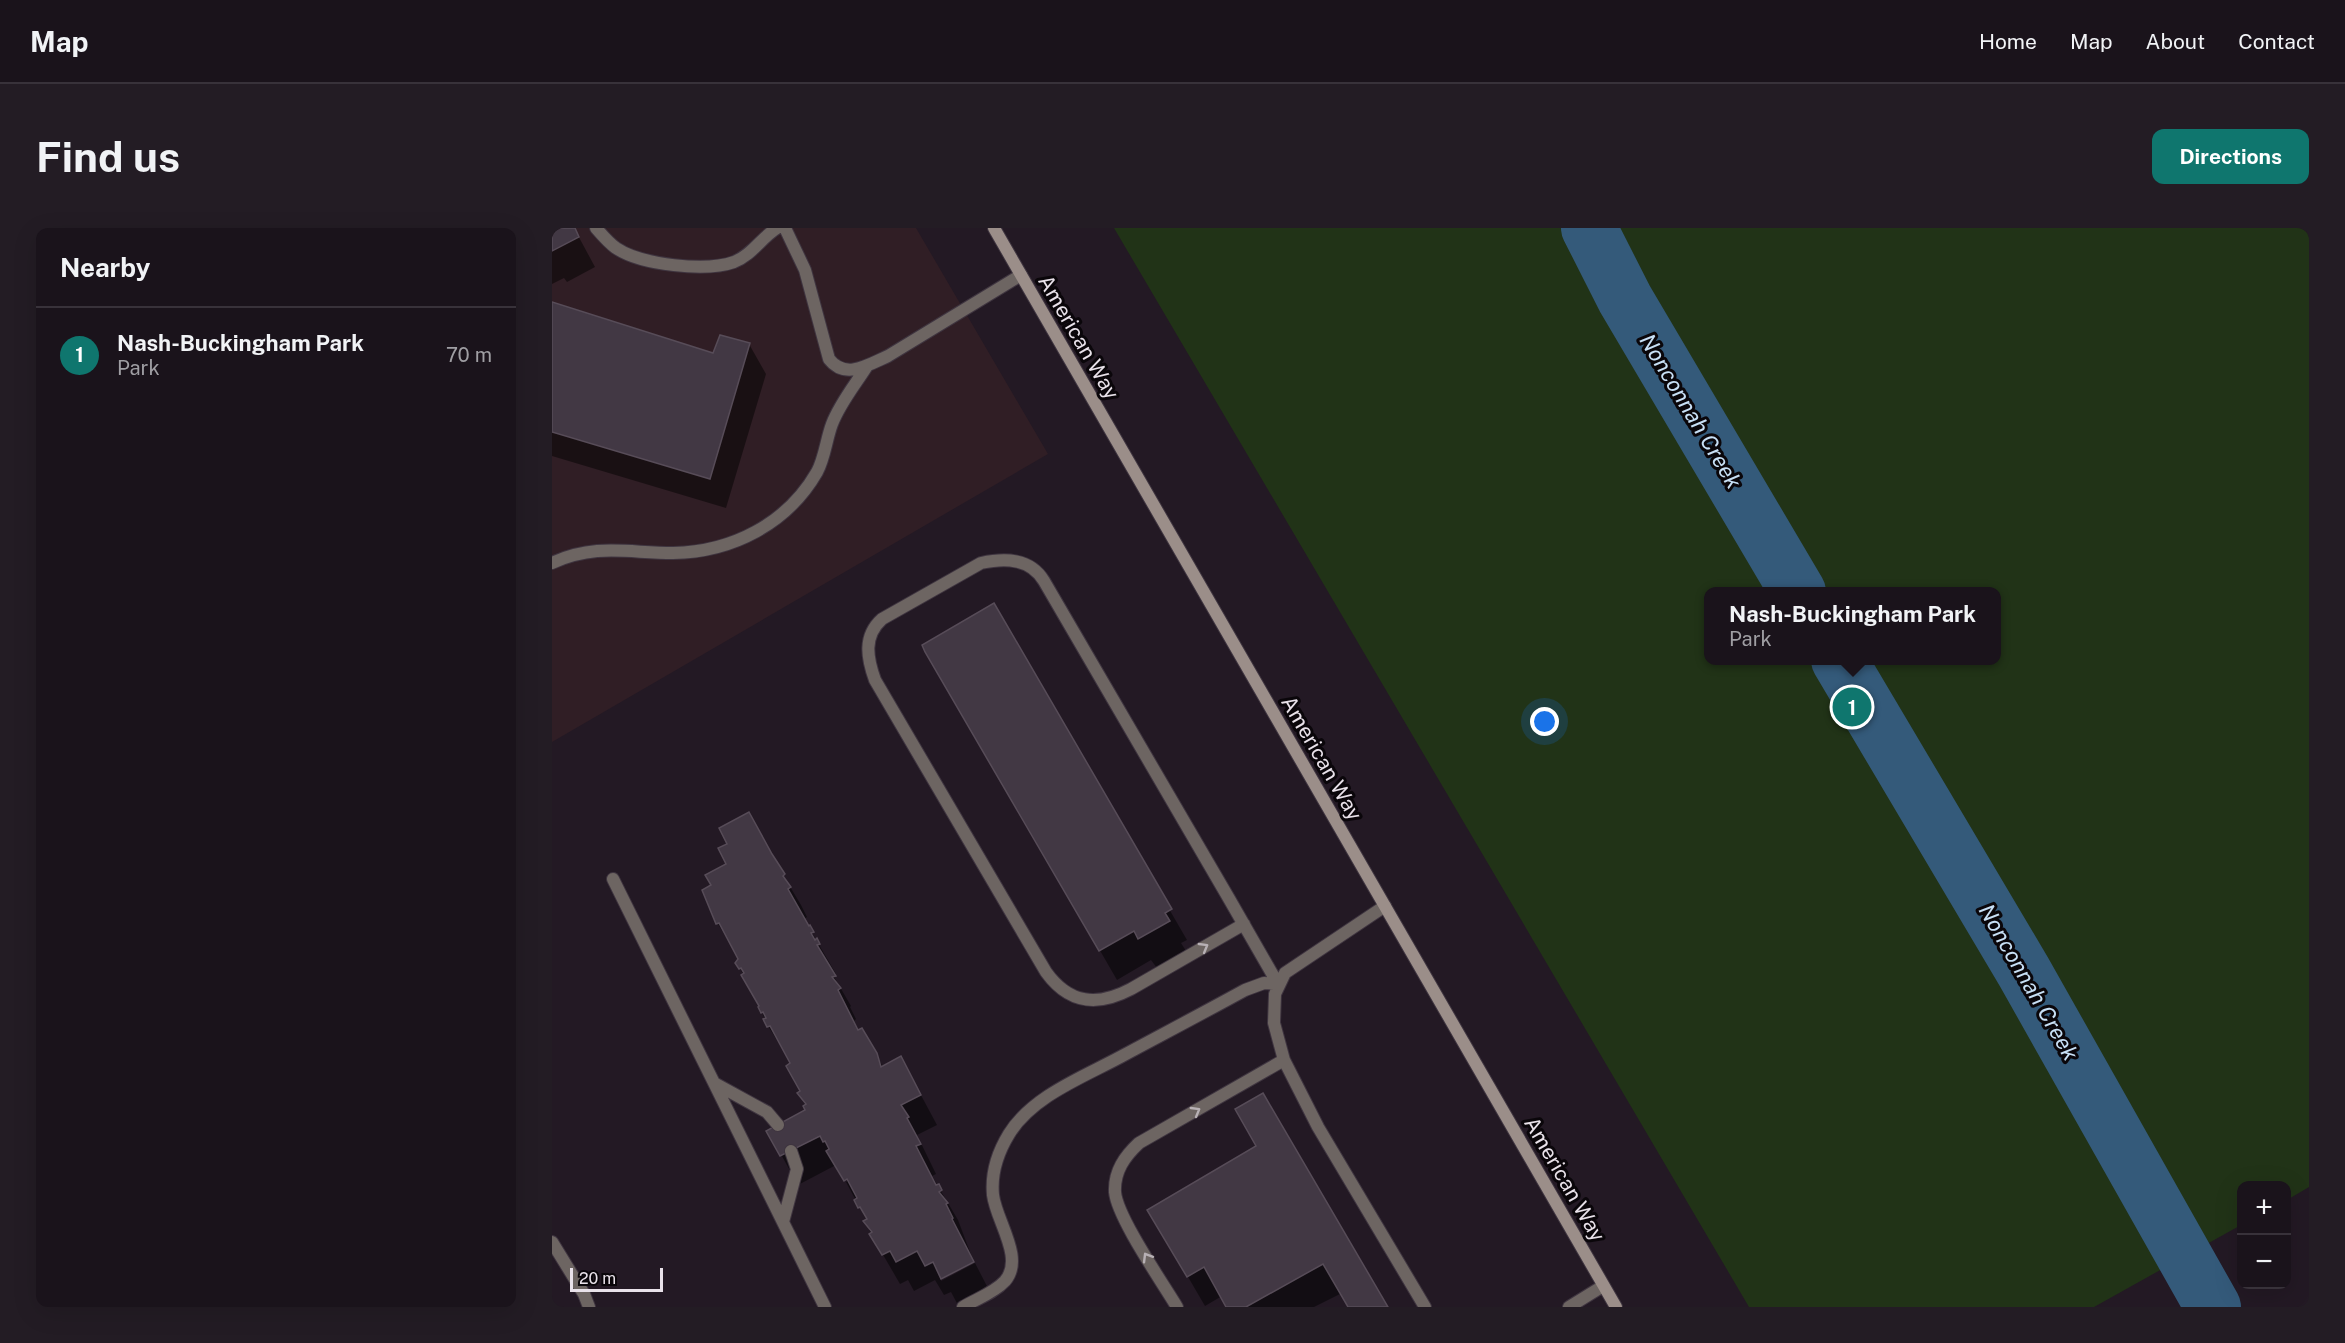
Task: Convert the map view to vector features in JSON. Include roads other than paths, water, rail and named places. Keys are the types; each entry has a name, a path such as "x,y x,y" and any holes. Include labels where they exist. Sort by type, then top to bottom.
{"main road":[{"name":"American Way","path":"994,228 1616,1307"}],"lane":[{"path":"596,228 616,248 631,255 651,261 702,266 735,261 757,248 777,228"},
{"path":"785,228 805,270 829,359 840,369 850,371 867,366 917,339 1021,275"},
{"path":"552,563 586,551 699,552 737,542 754,534 790,507 805,490 818,470 831,426 839,409 867,366"},
{"path":"1244,924 1123,994 1097,1000 1074,997 1054,984 876,680 870,666 869,637 874,627 882,619 981,563 1014,560 1039,572 1244,924 1278,984"},
{"path":"613,879 825,1307"},
{"path":"1385,906 1285,973 1278,984 1273,1007 1274,1023 1284,1060 1318,1127 1425,1307"},
{"path":"963,1307 997,1288 1012,1268 1013,1255 993,1198 992,1184 1000,1151 1010,1132 1023,1118 1057,1092 1245,990 1260,984 1278,984"},
{"path":"1177,1307 1121,1213 1115,1191 1121,1164 1139,1143 1284,1060"},
{"path":"714,1083 767,1112 778,1125"},
{"path":"783,1222 797,1169 791,1151"},
{"path":"552,1242 584,1294 589,1307"},
{"path":"1569,1307 1604,1286"}],"waterway":[{"name":"Nonconnah Creek","path":"1589,228 1625,299 1795,587"},
{"name":"Nonconnah Creek","path":"1842,665 2024,972 2213,1307"}],"place":[{"name":"Nash-Buckingham Park","path":"1852,707"}]}
